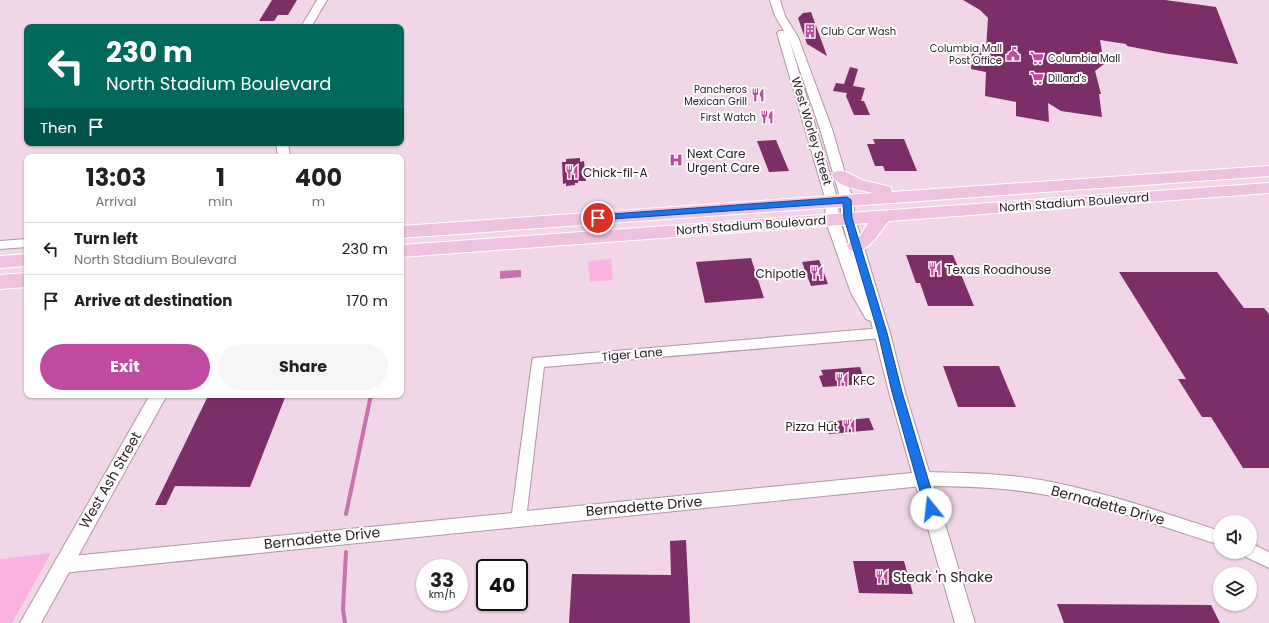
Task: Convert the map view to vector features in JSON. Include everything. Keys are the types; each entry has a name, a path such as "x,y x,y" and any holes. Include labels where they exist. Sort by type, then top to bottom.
{"main road":[{"name":"North Stadium Boulevard","path":"404,232 1269,171"},
{"path":"840,176 857,184 887,192 895,197"},
{"name":"North Stadium Boulevard","path":"404,251 1269,188"},
{"path":"856,246 866,240 874,227 885,215"},
{"path":"0,262 24,260"},
{"path":"0,282 24,280"}],"street":[{"path":"308,24 322,0"},
{"name":"West Worley Street","path":"775,0 780,16 794,37 826,129 840,176 840,218 858,293 882,333"},
{"name":"West Worley Street","path":"780,16 780,24 840,200"},
{"name":"West Worley Street","path":"840,218 856,246 964,623"},
{"path":"0,244 24,243"},
{"name":"Tiger Lane","path":"519,518 538,362 882,333"},
{"name":"West Ash Street","path":"30,623 157,398"},
{"name":"Bernadette Drive","path":"62,565 519,518 922,479 977,480 1040,486 1101,500 1213,536"},
{"path":"1257,554 1269,560"}],"shaded area":[{"path":"611,259 613,280 590,282 588,261"},
{"path":"521,270 521,277 500,279 500,271"},
{"path":"51,553 12,623 0,623 0,559"}],"building":[{"path":"272,0 297,0 288,15 278,15 274,21 259,21"},
{"name":"Columbia Mall","path":"963,0 1165,0 1216,7 1238,64 1163,53 1127,46 1126,44 1100,40 1104,64 1095,71 1101,94 1099,94 1102,117 1061,111 1048,103 1049,122 1016,116 1016,102 985,96 986,72 971,69 972,47 986,49 988,18 980,10"},
{"name":"Club Car Wash","path":"811,12 827,56 807,44 798,18 803,13"},
{"path":"850,67 858,69 853,86 865,88 861,101 864,101 870,115 854,115 846,96 847,93 833,91 836,83 844,84"},
{"path":"873,139 904,139 917,171 885,171 883,166 875,166 867,144 875,144"},
{"path":"776,140 789,171 769,172 757,141"},
{"name":"Chick-fil-A","path":"580,158 580,162 584,161 586,181 578,181 575,185 566,186 566,183 563,184 562,162 566,162 566,159"},
{"name":"Texas Roadhouse","path":"906,255 953,255 974,306 928,306 920,283 916,283"},
{"path":"751,258 764,298 705,303 696,262"},
{"name":"Chipotle","path":"819,260 828,284 811,286 802,262"},
{"path":"1119,272 1217,272 1244,308 1264,308 1269,314 1269,468 1243,468 1211,417 1202,417 1178,379 1186,379"},
{"path":"943,366 999,366 1016,407 958,407"},
{"name":"KFC","path":"860,367 866,384 823,387 819,376 823,375 821,370"},
{"path":"207,398 285,398 250,487 175,486 166,505 155,505"},
{"name":"Pizza Hut","path":"869,418 874,430 829,434 825,422"},
{"path":"686,540 690,623 569,623 572,574 671,575 670,541"},
{"name":"Steak 'n Shake","path":"853,561 904,561 913,594 859,593"},
{"path":"1057,604 1211,605 1220,623 1064,623"}],"waterway":[{"path":"346,514 370,398"},
{"path":"345,623 343,609 346,552"}],"place":[{"name":"Club Car Wash","path":"810,31"},
{"name":"Columbia Mall Post Office","path":"1013,54"},
{"name":"Columbia Mall","path":"1037,58"},
{"name":"Dillard's","path":"1037,78"},
{"name":"Pancheros Mexican Grill","path":"758,95"},
{"name":"First Watch","path":"767,117"},
{"name":"Next Care Urgent Care","path":"676,160"},
{"name":"Chick-fil-A","path":"572,172"},
{"name":"Texas Roadhouse","path":"935,269"},
{"name":"Chipotle","path":"817,273"},
{"name":"KFC","path":"842,380"},
{"name":"Pizza Hut","path":"849,426"},
{"name":"Steak 'n Shake","path":"882,577"}],"route":[{"path":"598,218 847,200 848,218 931,509"}]}
